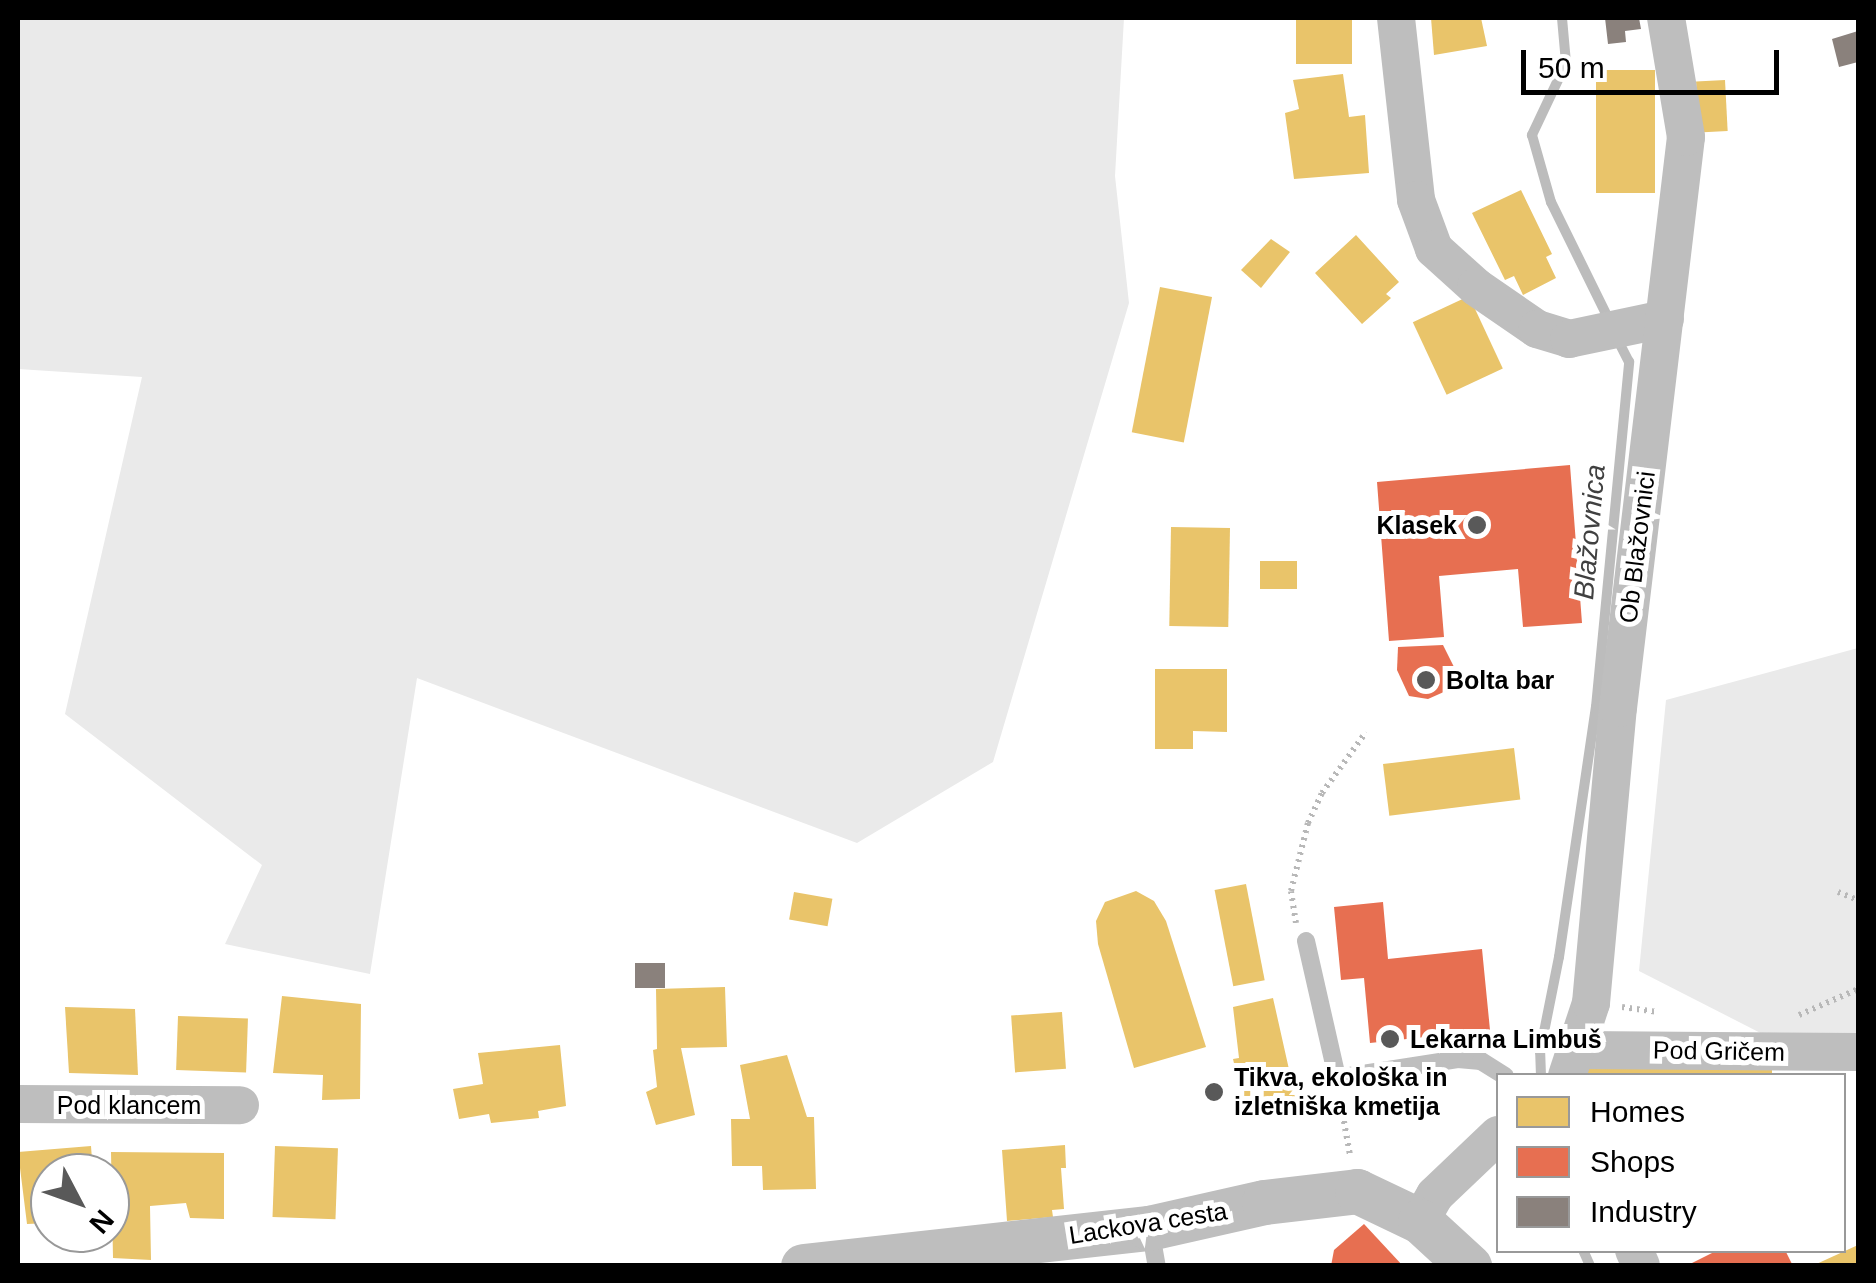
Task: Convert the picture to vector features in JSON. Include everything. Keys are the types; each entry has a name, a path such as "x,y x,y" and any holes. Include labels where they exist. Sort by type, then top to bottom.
{"street":[{"path":"1396,18 1416,200 1434,249 1476,287 1536,329 1569,339 1651,321"},
{"name":"Ob Blažovnici","path":"1573,1062 1591,1003 1651,321 1686,138 1666,18"},
{"name":"Pod Gričem","path":"1573,1062 1858,1052"},
{"name":"Pod klancem","path":"18,1104 240,1105"},
{"path":"1420,1221 1435,1195 1496,1137"},
{"name":"Lackova cesta","path":"803,1266 1153,1247 1264,1202 1357,1191 1420,1221 1469,1266"}],"lane":[{"path":"1306,941 1337,1078 1458,1059 1481,1061 1500,1073"}],"path":[{"path":"1306,941 1292,917 1296,860 1322,793 1366,732"},
{"path":"1838,892 1858,900"},
{"path":"1837,1000 1848,1010"},
{"path":"1337,1078 1352,1162"}],"shaded area":[{"path":"18,18 1124,18 1115,176 1129,303 993,762 857,843 417,678 370,974 225,944 262,865 65,714 142,377 18,369"},
{"path":"1858,648 1858,1048 1790,1048 1639,971 1666,700"}],"building: Homes":[{"path":"1296,18 1352,18 1352,64 1296,64"},
{"path":"1431,18 1481,18 1487,46 1434,55"},
{"path":"1596,70 1655,70 1655,193 1596,193"},
{"path":"1343,74 1349,117 1365,115 1369,173 1294,179 1285,113 1299,109 1293,80"},
{"path":"1725,80 1728,131 1699,132 1696,82"},
{"path":"1521,190 1552,254 1546,257 1556,278 1523,295 1514,276 1505,280 1472,213"},
{"path":"1356,235 1399,282 1386,294 1391,298 1362,324 1315,273"},
{"path":"1271,239 1290,252 1261,288 1241,270"},
{"path":"1160,287 1212,297 1184,442 1132,432"},
{"path":"1469,296 1503,369 1447,395 1413,322"},
{"path":"1171,527 1230,528 1228,627 1169,626"},
{"path":"1260,561 1297,561 1297,589 1260,589"},
{"path":"1155,669 1227,669 1227,732 1193,731 1193,749 1155,749"},
{"path":"1514,748 1520,800 1389,816 1383,764"},
{"path":"1246,884 1265,980 1233,986 1215,890"},
{"path":"1136,891 1154,901 1166,921 1206,1047 1134,1068 1098,944 1096,921 1105,902"},
{"path":"794,892 832,899 828,926 789,920"},
{"path":"725,987 727,1047 681,1048 695,1115 656,1125 646,1092 657,1087 653,1050 657,1049 656,989"},
{"path":"282,996 361,1004 360,1099 322,1100 323,1075 273,1073"},
{"path":"1273,998 1297,1105 1257,1114 1253,1095 1242,1098 1233,1059 1239,1058 1233,1007"},
{"path":"65,1007 135,1009 138,1075 69,1073"},
{"path":"1062,1012 1066,1069 1015,1072 1011,1016"},
{"path":"178,1016 248,1018 246,1072 176,1070"},
{"path":"560,1045 566,1106 538,1111 539,1118 491,1123 489,1114 459,1119 453,1089 483,1084 478,1053"},
{"path":"787,1055 807,1117 814,1117 816,1189 763,1190 762,1166 732,1166 731,1119 750,1119 740,1065"},
{"path":"1772,1063 1772,1073 1585,1073 1584,1068"},
{"path":"1065,1145 1066,1168 1061,1168 1064,1209 1052,1210 1053,1217 1007,1221 1002,1150"},
{"path":"91,1146 92,1153 30,1153 27,1224 18,1152"},
{"path":"275,1146 338,1148 335,1219 273,1217"},
{"path":"111,1152 224,1153 224,1219 190,1218 186,1203 150,1206 151,1260 113,1258 113,1253 130,1253 130,1153"},
{"path":"1858,1245 1858,1266 1812,1266 1846,1253"}],"building: Shops":[{"name":"Klasek","path":"1570,465 1582,623 1523,627 1518,569 1439,576 1444,637 1389,641 1377,482"},
{"name":"Bolta bar","path":"1443,645 1455,669 1446,691 1428,699 1409,696 1397,670 1398,647"},
{"path":"1383,902 1388,959 1482,949 1490,1030 1370,1043 1364,978 1341,980 1334,907"},
{"path":"1364,1224 1403,1266 1331,1266 1334,1250"},
{"path":"1712,1253 1786,1253 1793,1266 1686,1266"}],"building: Industry":[{"path":"1605,18 1639,18 1641,29 1625,31 1626,42 1608,44"},
{"path":"1858,31 1858,62 1839,67 1832,39"},
{"path":"635,963 665,963 665,988 635,988"}],"waterway":[{"name":"Blažovnica","path":"1562,18 1566,63 1532,135 1551,202 1610,322"},
{"name":"Blažovnica","path":"1541,1073 1540,1052 1559,957 1596,707 1629,362 1617,338"},
{"name":"Blažovnica","path":"1584,1253 1590,1266"}],"place":[{"name":"Klasek","path":"1477,525"},
{"name":"Bolta bar","path":"1426,680"},
{"name":"Lekarna Limbuš","path":"1390,1039"},
{"name":"Tikva, ekološka in izletniška kmetija","path":"1214,1092"}]}
